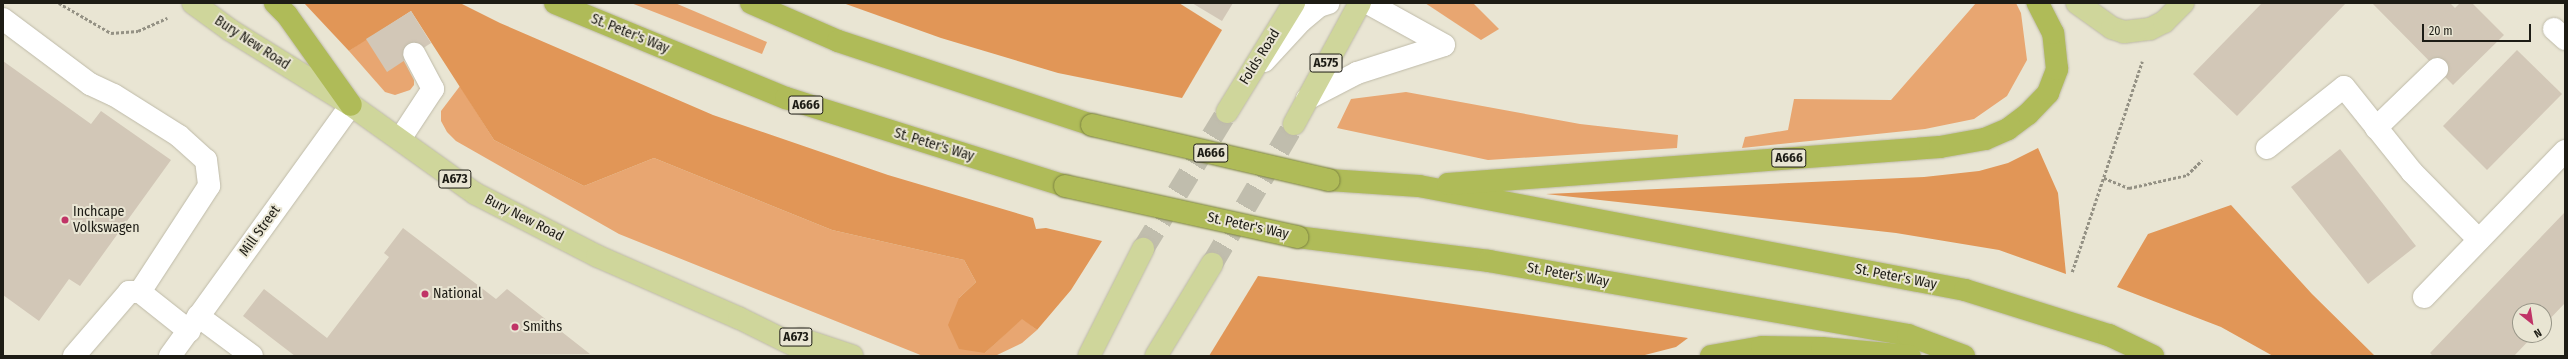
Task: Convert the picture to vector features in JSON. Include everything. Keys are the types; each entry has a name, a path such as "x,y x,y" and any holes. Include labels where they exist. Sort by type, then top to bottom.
{"highway":[{"path":"275,3 287,15 351,105"},
{"name":"St. Peter's Way","path":"555,3 786,98 1065,186 1297,237 1489,261 1908,335 1964,356"},
{"name":"St. Peter's Way","path":"752,3 838,41 1092,125 1329,180 1419,186 1965,290 2109,335 2153,356"},
{"name":"A666","path":"1419,186 1940,147 1985,138 2008,129 2028,114 2048,93 2057,69 2052,33 2038,3"},
{"path":"1711,356 1762,347 1822,348 1910,356"}],"main road":[{"name":"Bury New Road","path":"193,3 230,30 351,105 476,194 597,256 739,318 816,356"},
{"name":"Folds Road","path":"1226,112 1294,3"},
{"name":"A575","path":"1294,124 1360,3"},
{"path":"2077,3 2112,28 2124,32 2137,32 2150,29 2164,22 2183,3"},
{"path":"1089,356 1143,249"},
{"path":"1156,356 1212,264"},
{"name":"A673","path":"739,318 852,356"}],"street":[{"path":"1243,84 1301,21 1319,6 1329,3"},
{"path":"1307,98 1357,73 1444,45 1368,3"},
{"path":"3,19 90,84 114,95 179,136 206,160 209,186 140,292"},
{"path":"400,139 433,89 414,54"},
{"path":"2376,128 2437,69"},
{"path":"2267,148 2344,87 2412,172 2479,240"},
{"name":"Mill Street","path":"170,356 351,105"},
{"path":"2424,297 2565,151"},
{"path":"74,356 129,292 140,292 252,356"}],"path":[{"path":"59,3 111,33 138,31 172,14"},
{"path":"2072,272 2143,61 2137,32"},
{"path":"2104,178 2129,188 2187,175 2202,160"}],"shaded area":[{"path":"304,3 460,3 500,23 713,115 888,175 1033,218 1036,229 1046,228 1102,241 1071,290 1037,330 1022,319 985,353 959,349 948,325 959,298 976,282 964,260 832,230 654,158 584,186 494,140 411,11 349,51"},
{"path":"631,3 675,3 767,42 762,54"},
{"path":"843,3 1179,3 1222,30 1182,98 1058,73 941,38"},
{"path":"1425,3 1473,3 1499,29 1481,40"},
{"path":"1976,3 2016,3 2021,13 2027,60 2007,96 1974,119 1925,129 1742,148 1745,137 1788,130 1794,99 1891,100"},
{"path":"366,39 404,61 414,80 414,85 410,90 395,95 385,92 349,51"},
{"path":"460,86 494,140 584,186 654,158 832,230 964,260 976,282 959,298 985,353 1022,318 1037,330 1022,343 995,356 923,356 619,234 456,141 447,132 441,121 441,111"},
{"path":"1406,92 1580,124 1678,135 1677,148 1488,160 1337,128 1351,99"},
{"path":"2038,148 2058,193 2066,274 1999,250 1896,233 1546,194 1924,177 1979,171 2008,163"},
{"path":"2231,205 2312,294 2375,356 2273,356 2221,327 2117,287 2148,234"},
{"path":"1258,276 1688,338 1676,347 1641,356 1209,356"}],"building":[{"path":"1192,3 1233,3 1222,21"},
{"path":"2262,3 2346,3 2237,116 2193,74"},
{"path":"2372,3 2450,3 2455,8 2460,3 2472,3 2504,35 2453,85"},
{"path":"411,11 431,43 387,72 366,39"},
{"path":"2517,50 2562,94 2487,170 2443,126"},
{"name":"Inchcape Volkswagen","path":"3,61 91,124 101,111 171,160 80,286 69,279 39,321 3,295"},
{"path":"2340,149 2416,246 2368,284 2291,187"},
{"path":"2565,212 2565,303 2552,317 2552,303 2512,303 2512,343 2526,343 2514,356 2433,356 2430,353"},
{"name":"National","path":"403,228 496,299 507,289 590,354 295,356 243,316 264,289 327,338 389,257 384,253"}],"tunnel":[{"path":"1143,249 1227,112"},
{"path":"1212,264 1294,124"}],"place":[{"name":"Inchcape Volkswagen","path":"65,220"},
{"name":"National","path":"425,294"},
{"name":"Smiths","path":"515,327"}]}
